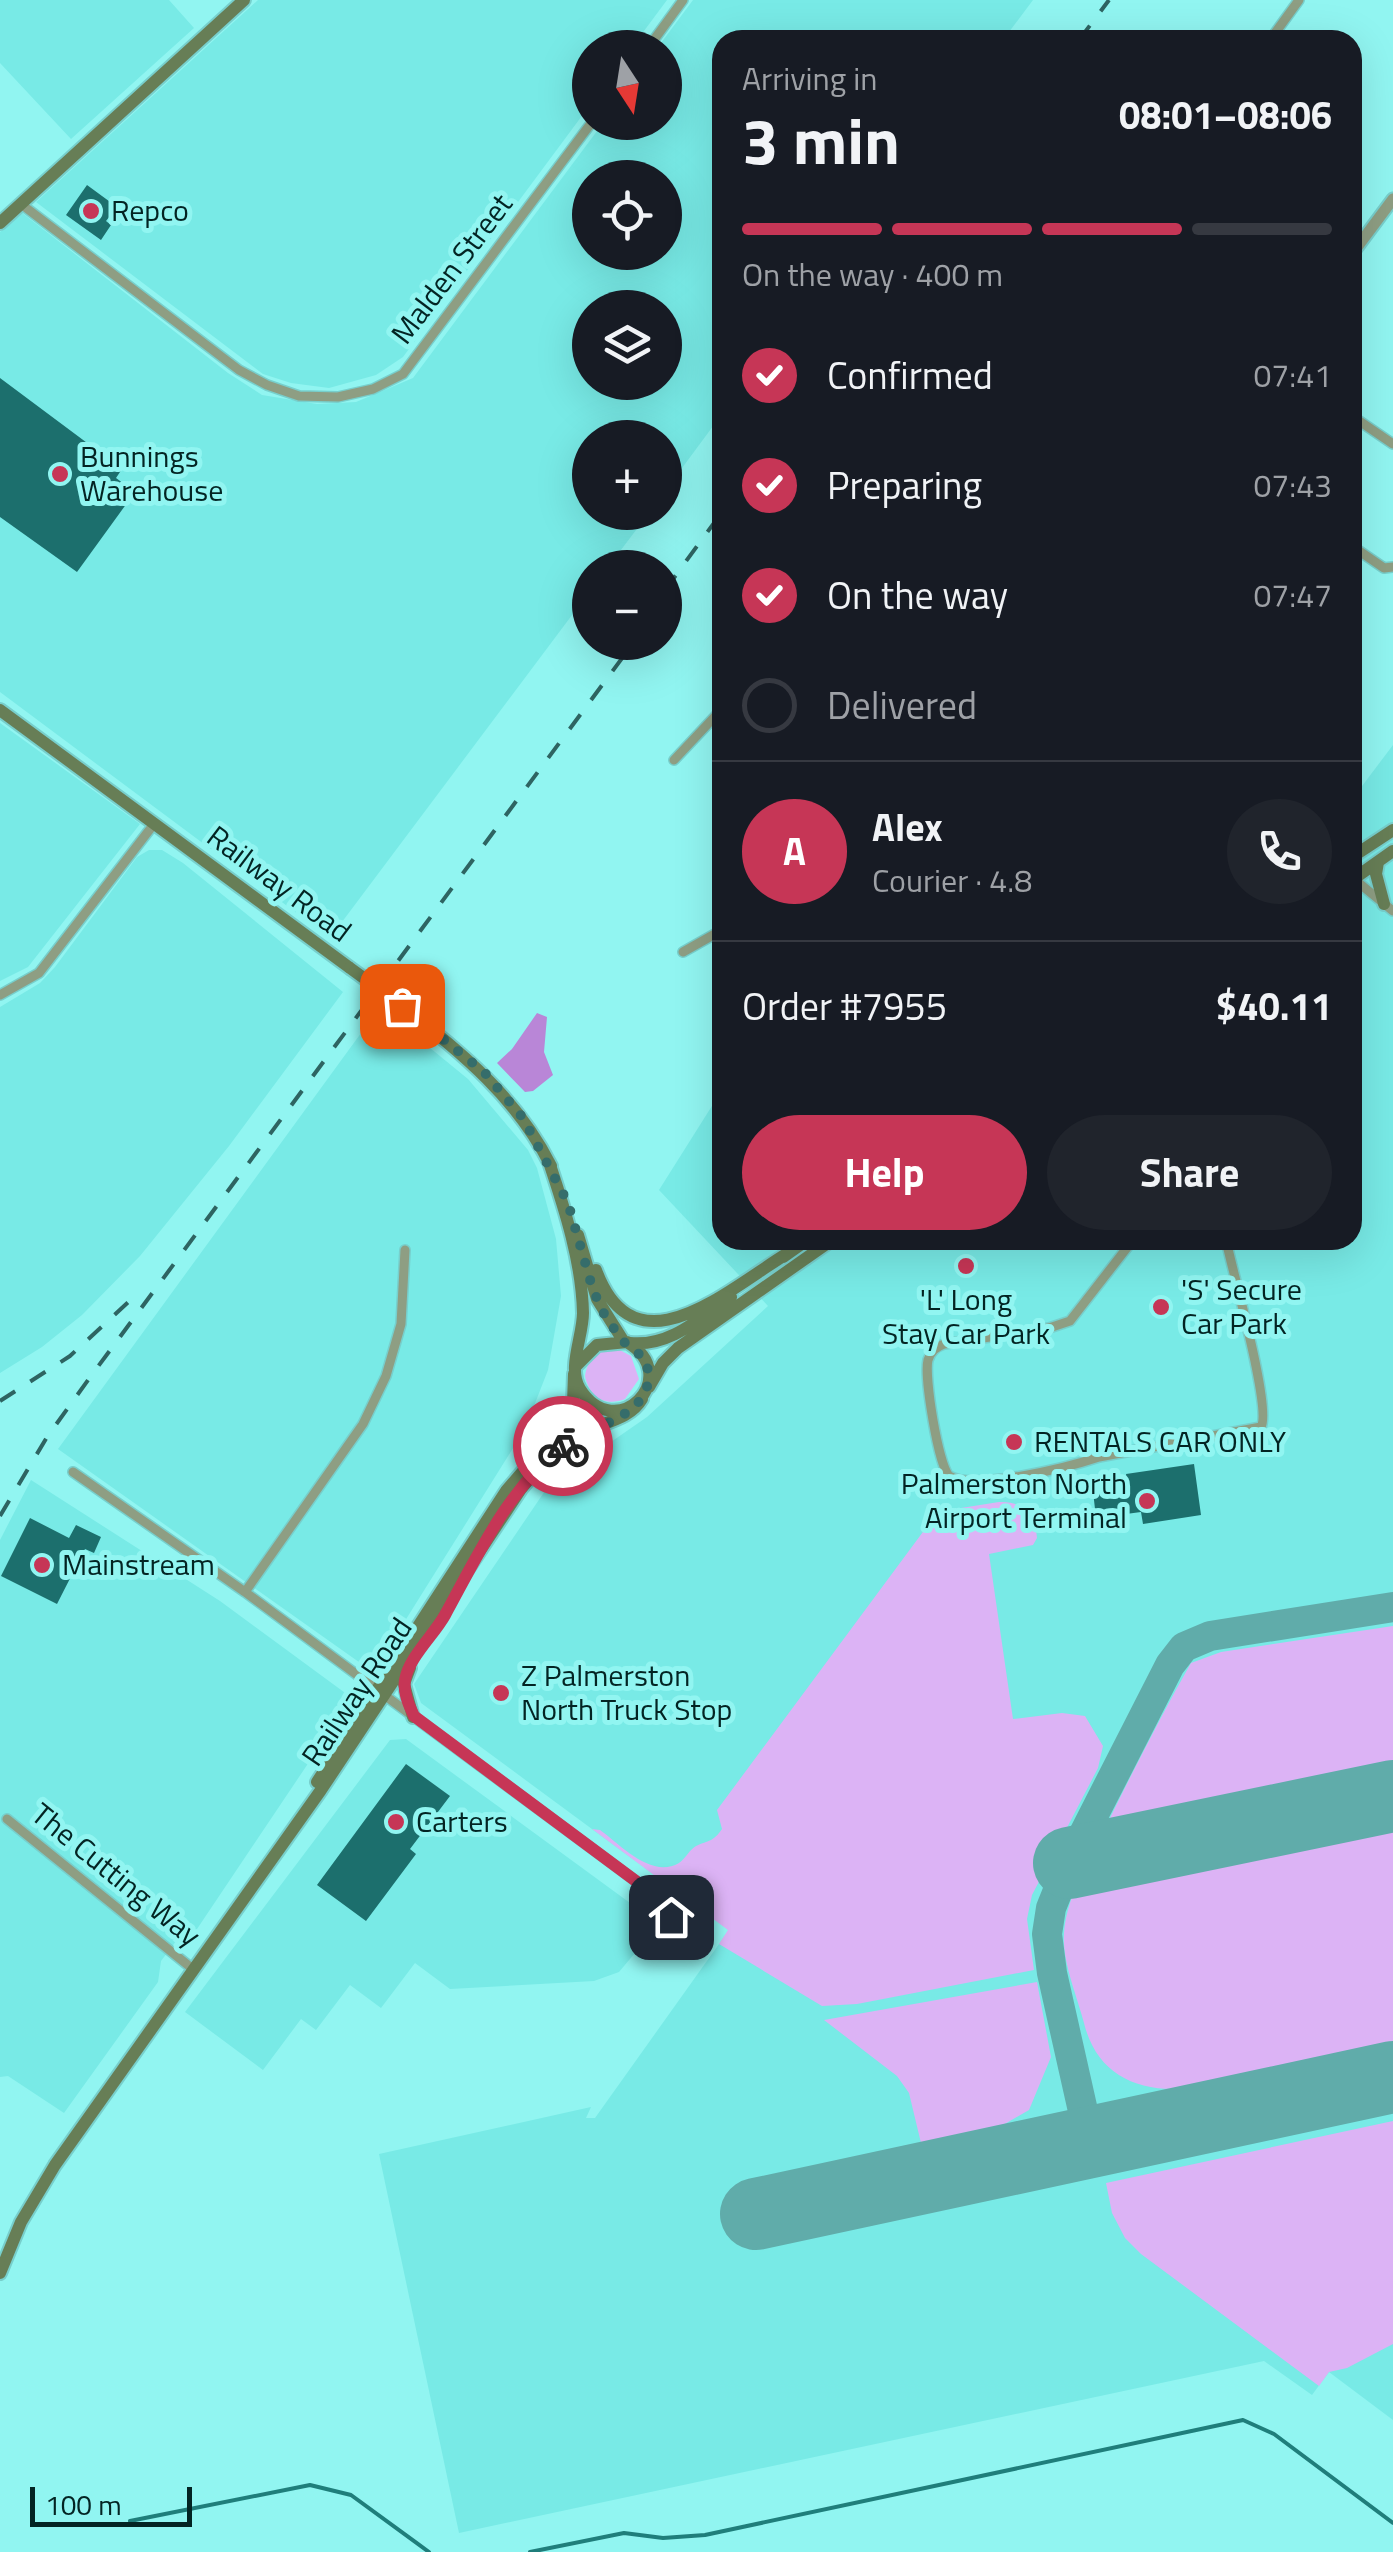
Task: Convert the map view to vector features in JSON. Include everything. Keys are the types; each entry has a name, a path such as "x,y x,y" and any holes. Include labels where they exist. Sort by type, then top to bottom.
{"main road":[{"path":"0,223 244,0"},
{"name":"Railway Road","path":"0,710 402,1006 484,1072 523,1118 549,1162 568,1203 597,1299 626,1342"},
{"path":"1362,850 1393,830"},
{"path":"1362,873 1393,851"},
{"path":"1378,862 1376,874 1388,907"},
{"name":"Railway Road","path":"0,2273 21,2222 55,2166 279,1849 523,1467 566,1421 573,1403 582,1300 570,1231 549,1162"},
{"path":"568,1203 610,1301 624,1314 644,1322 681,1317 788,1253"},
{"path":"792,1250 676,1335 654,1342 597,1345 575,1370 584,1395 601,1408 623,1410 644,1396 678,1348 818,1250"},
{"path":"626,1342 645,1359 649,1370 644,1396"},
{"name":"Railway Road","path":"381,1692 542,1464 584,1432 634,1410 644,1396"},
{"path":"414,1716 406,1698 407,1673 445,1616 464,1576"}],"street":[{"path":"661,30 683,0"},
{"path":"1277,30 1298,0"},
{"name":"Malden Street","path":"21,204 239,370 299,396 338,397 373,390 403,374 578,140"},
{"path":"1362,241 1393,199"},
{"path":"1362,423 1393,444"},
{"path":"1362,553 1384,568 1393,567"},
{"path":"674,760 712,719"},
{"path":"0,994 39,973 154,824"},
{"path":"1362,886 1388,907"},
{"path":"683,952 712,936"},
{"path":"246,1592 364,1424 386,1376 401,1324 405,1250"},
{"path":"1126,1250 1070,1321 944,1344 933,1351 927,1369 934,1430 940,1463 949,1476 970,1482 1079,1465 1100,1457 1261,1427 1266,1415 1261,1385 1228,1250"},
{"path":"73,1472 246,1592 660,1899 669,1911 674,1932"},
{"name":"The Cutting Way","path":"7,1818 194,1970"}],"shaded area":[{"path":"0,0 169,0 194,28 71,139 0,63"},
{"path":"258,0 667,0 645,30 572,30 572,129 403,357 376,375 329,388 263,374 36,202"},
{"path":"693,0 1033,0 1010,30 712,30 712,428 682,468 682,420 572,420 572,530 636,530 621,550 572,550 572,615 330,938 0,692 0,232 21,212 228,373 262,395 317,404 356,402 413,378 572,165 572,270 682,270 682,160 575,160 590,140 682,140 682,30 671,30"},
{"path":"0,723 140,824 28,967 0,981"},
{"path":"1393,745 1393,2420 1329,2372 1312,2395 1264,2361 459,2533 379,2154 591,2107 586,2118 595,2118 729,1930 421,1703 414,1684 549,1485 647,1417 768,1306 715,1250 1362,1250 1362,786"},
{"path":"149,850 162,850 183,863 343,992 229,1146 140,1256 82,1315 42,1347 0,1373 0,1007 40,983 137,857"},
{"path":"380,1007 468,1079 528,1150 537,1168 556,1239 561,1296 548,1370 525,1429 373,1672 58,1449"},
{"path":"537,1013 547,1017 544,1052 553,1075 533,1091 525,1092 497,1063"},
{"path":"712,1106 712,1246 659,1190"},
{"path":"616,1348 631,1356 639,1379 625,1399 611,1402 594,1395 585,1376 595,1356"},
{"path":"31,1480 220,1601 352,1698 197,1929 180,1936 161,1961 158,1982 64,2113 8,2076 0,2077 0,1540"},
{"path":"999,1502 1015,1504 1026,1511 1034,1522 1037,1538 1033,1545 989,1554 1013,1719 1062,1713 1085,1716 1103,1746 1098,1768 1032,1895 1027,1919 1034,1970 857,2004 822,2006 719,1944 728,1930 592,1829 600,1830 637,1858 658,1867 679,1863 694,1848 713,1839 722,1829 717,1810 934,1517 942,1511"},
{"path":"1393,1626 1393,2042 1173,2089 1142,2085 1116,2073 1105,2064 1089,2039 1065,1955 1066,1918 1088,1861 1191,1663 1221,1652"},
{"path":"406,1739 641,1911 640,1947 619,1972 594,1981 450,1989 415,1963 381,2008 350,1985 316,2030 301,2019 263,2070 185,2012 390,1740"},
{"path":"1037,1982 1051,2057 1029,2110 1003,2125 921,2143 909,2093 897,2076 824,2020"},
{"path":"1393,2121 1393,2344 1347,2368 1329,2372 1319,2386 1141,2254 1125,2238 1112,2213 1106,2183"}],"building":[{"name":"Repco","path":"87,185 117,207 106,221 111,225 101,240 66,215"},
{"name":"Bunnings Warehouse","path":"0,378 122,469 116,478 135,492 77,572 0,517"},
{"name":"Palmerston North Airport Terminal","path":"1194,1464 1201,1515 1143,1524 1141,1512 1096,1518 1093,1491 1128,1486 1126,1474"},
{"name":"Mainstream","path":"30,1518 69,1538 76,1525 101,1537 94,1553 85,1549 57,1604 1,1576"},
{"name":"Carters","path":"406,1764 450,1796 410,1849 416,1854 366,1921 317,1885"}],"waterway":[{"path":"530,2552 624,2533 663,2538 705,2535 1243,2420 1274,2434 1393,2523"},
{"path":"130,2521 310,2485 351,2495 429,2552"}],"taxiway":[{"path":"1090,2142 1052,1973 1047,1934 1051,1908 1069,1863 1170,1665 1184,1647 1210,1636 1393,1607"}],"runway":[{"path":"1069,1863 1393,1796"},
{"path":"756,2214 1393,2077"}],"railway":[{"path":"1086,30 1109,0"},
{"path":"682,567 712,526"},
{"path":"0,1516 47,1437 91,1376 621,660"},
{"path":"0,1401 70,1356 137,1294"}],"way so far":[{"path":"402,1006 484,1072 523,1118 568,1203 593,1290 606,1318 624,1342 634,1346 645,1359 649,1382 634,1410 563,1446"}],"place":[{"name":"Repco","path":"91,211"},
{"name":"Bunnings Warehouse","path":"60,474"},
{"name":"'L' Long Stay Car Park","path":"966,1266"},
{"name":"'S' Secure Car Park","path":"1161,1307"},
{"name":"RENTALS CAR ONLY","path":"1014,1442"},
{"name":"Palmerston North Airport Terminal","path":"1147,1501"},
{"name":"Mainstream","path":"42,1565"},
{"name":"Z Palmerston North Truck Stop","path":"501,1693"},
{"name":"Carters","path":"396,1822"}],"route":[{"path":"563,1446 521,1489 464,1576 445,1616 407,1673 406,1698 414,1716 660,1899 671,1917"}]}
